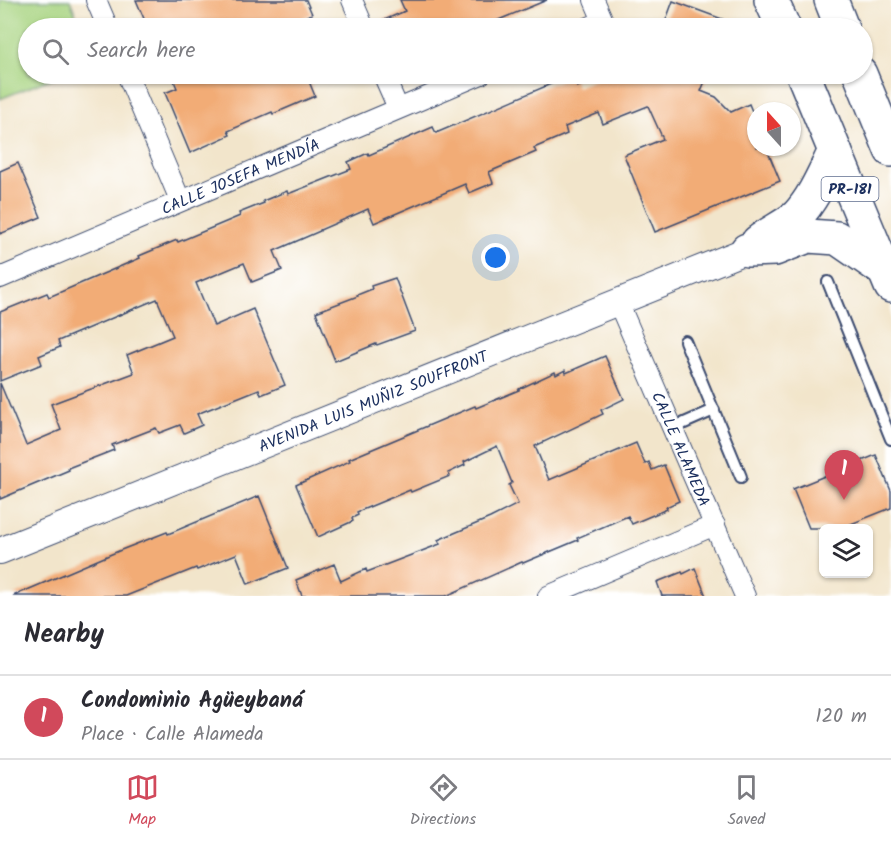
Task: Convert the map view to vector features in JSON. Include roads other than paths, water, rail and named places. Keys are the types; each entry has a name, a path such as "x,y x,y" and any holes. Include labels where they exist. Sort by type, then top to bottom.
{"highway":[{"path":"771,0 779,18"},
{"path":"780,0 786,18"},
{"path":"831,0 838,18"},
{"name":"PR-181","path":"808,84 888,279"},
{"path":"864,84 887,134"},
{"path":"747,250 796,216 815,190 835,151"},
{"path":"747,250 775,249 808,236 837,238 888,279"}],"street":[{"path":"96,0 104,18"},
{"path":"352,0 360,18"},
{"path":"594,0 595,18"},
{"path":"131,84 180,200"},
{"path":"387,84 398,108"},
{"name":"CALLE JOSEFA MENDÍA","path":"0,278 457,84"},
{"name":"AVENIDA LUIS MUÑIZ SOUFFRONT","path":"0,551 747,250"},
{"name":"CALLE ALAMEDA","path":"618,302 745,596"},
{"path":"548,596 715,525"}],"lane":[{"path":"828,282 891,439"},
{"path":"685,341 741,477"},
{"path":"673,428 714,410"}],"place":[{"name":"Condominio Agüeybaná","path":"844,500"}]}
